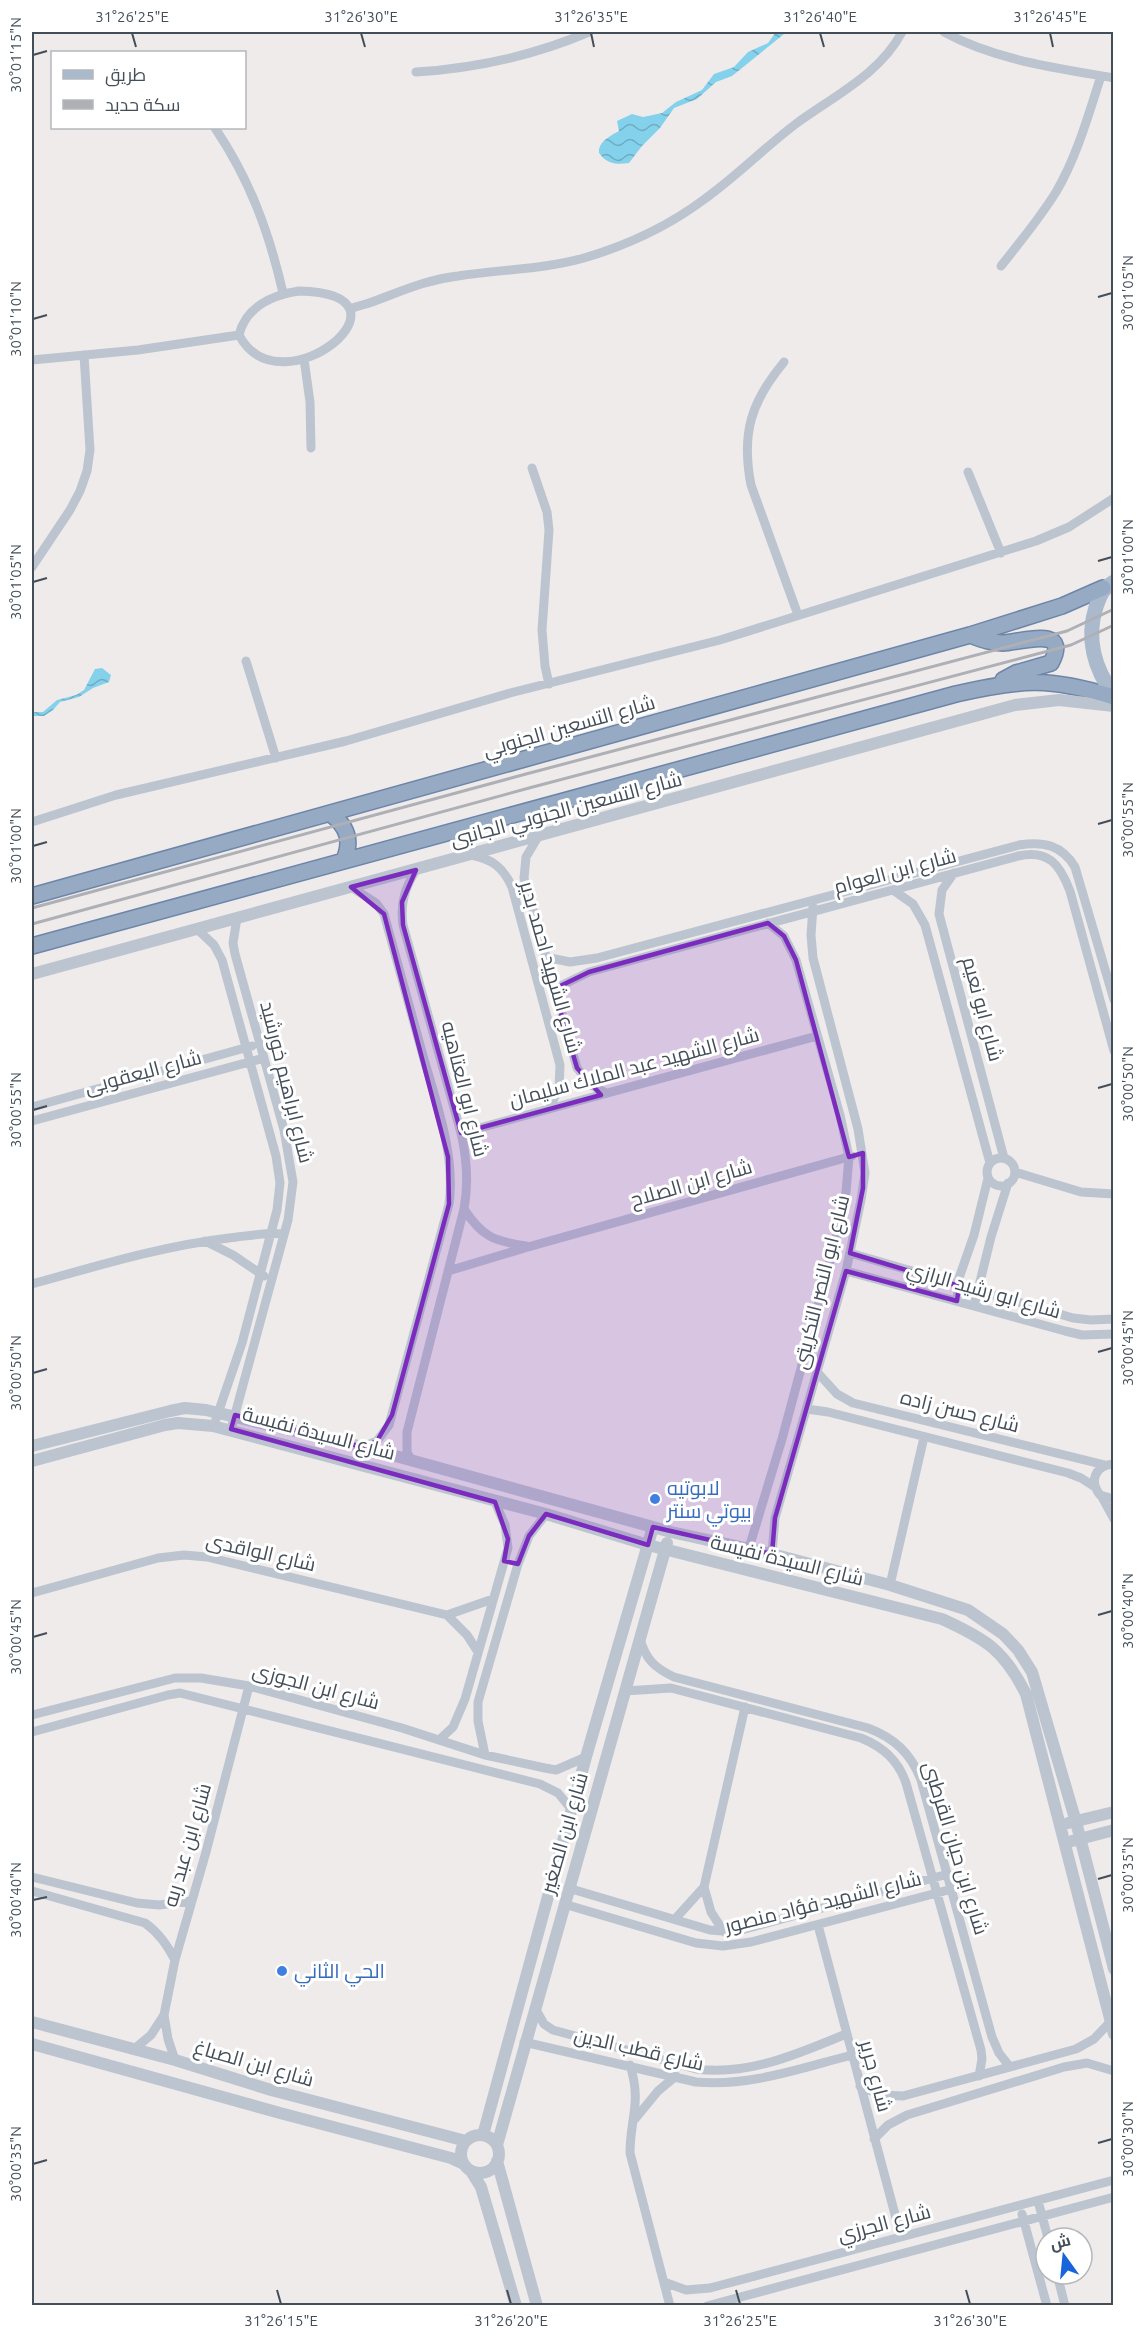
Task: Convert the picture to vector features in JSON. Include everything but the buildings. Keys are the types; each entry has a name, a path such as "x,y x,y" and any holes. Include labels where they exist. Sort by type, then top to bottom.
{"highway":[{"name":"شارع التسعين الجنوبي","path":"32,896 970,635 1062,606 1108,585"},
{"path":"970,635 991,642 1003,643 1039,637 1048,638 1054,645 1056,655 1051,663 1016,673 998,685"},
{"path":"32,946 956,694 1019,682 1060,683 1113,696"},
{"path":"331,814 340,820 346,829 349,840 344,860"}],"main road":[{"path":"1108,585 1092,621 1091,642 1100,675 1113,696"}],"street":[{"path":"416,72 501,62 551,48 573,35 589,32"},
{"path":"350,309 429,281 459,275 521,270 583,258 623,245 662,227 707,198 772,142 869,73 885,56 902,32"},
{"path":"944,32 990,52 1113,78"},
{"path":"1001,266 1041,215 1069,167 1101,76"},
{"path":"216,129 250,187 273,253 283,293"},
{"path":"299,291 330,294 341,299 350,309 349,326 339,339 323,351 304,359 280,361 260,356 244,346 239,335 241,326 251,311 266,300 283,293 299,291"},
{"path":"32,360 138,350 239,335"},
{"path":"32,567 70,510 87,471 90,450 84,355"},
{"path":"304,359 310,402 311,448"},
{"path":"784,362 765,386 757,402 748,437 747,453 750,485 798,615"},
{"path":"532,468 547,512 549,530 542,630 549,684"},
{"path":"968,472 1001,553"},
{"path":"32,822 116,795 346,741 510,693 720,640 1001,553 1069,527 1113,498"},
{"path":"246,661 276,758"},
{"name":"شارع التسعين الجنوبي الجانبى","path":"32,974 1015,705 1059,700 1113,706"},
{"name":"شارع الشهيد احمد بدير","path":"538,837 526,856 524,878 577,1068 591,1085 606,1093"},
{"name":"شارع ابن العوام","path":"545,957 570,962 597,958 1019,844 1048,844 1064,852 1075,867 1113,1000"},
{"name":"شارع ابن العوام","path":"554,989 589,972 1028,854 1048,858 1063,872 1074,903 1113,1051"},
{"name":"شارع الشهيد احمد بدير","path":"471,855 486,858 498,865 507,875 512,887 560,1065 559,1088 549,1109"},
{"name":"شارع ابو العتاهيه","path":"411,1460 407,1452 407,1432 464,1209 467,1167 461,1133 403,925 402,902 405,890 416,870"},
{"name":"شارع ابو نعيم","path":"954,873 942,890 938,906 939,914 1004,1158"},
{"name":"شارع ابو العتاهيه","path":"351,887 376,903 384,914 433,1090 452,1180 449,1204 389,1425 377,1441 363,1447"},
{"name":"شارع ابو نعيم","path":"893,890 914,904 925,925 990,1162"},
{"path":"811,901 814,911"},
{"name":"شارع ابو النصر التكريتى","path":"772,1554 775,1518 846,1271 865,1173 863,1154 813,958 811,935 814,911"},
{"name":"شارع ابراهيم خورشيد","path":"231,1430 284,1234 293,1182 286,1138 235,954 233,944 237,918"},
{"name":"شارع ابو النصر التكريتى","path":"749,1548 782,1439 837,1235 846,1192 849,1157 840,1115 793,952 784,936 768,923"},
{"name":"شارع ابراهيم خورشيد","path":"197,929 220,952 276,1156 280,1183 279,1200 261,1274 213,1426"},
{"path":"1092,969 1104,966"},
{"name":"شارع الشهيد عبد الملاك سليمان","path":"461,1133 817,1036"},
{"name":"شارع اليعقوبى","path":"32,1107 260,1043"},
{"name":"شارع اليعقوبى","path":"32,1121 264,1058"},
{"name":"شارع ابن الصلاح","path":"448,1271 528,1246 863,1154"},
{"path":"957,1301 959,1278 974,1235 988,1178 987,1170 990,1162 1004,1158 1012,1163 1015,1172 1008,1184 974,1306"},
{"path":"1015,1172 1081,1192 1113,1194"},
{"path":"988,1178 997,1185 1008,1184"},
{"path":"280,1183 293,1182"},
{"name":"شارع ابن الصلاح","path":"464,1209 472,1222 488,1237 506,1243 528,1246"},
{"path":"32,1284 148,1252 205,1241 271,1233 284,1234"},
{"path":"205,1241 233,1255 270,1280"},
{"name":"شارع ابو رشيد الرازي","path":"850,1253 1073,1318 1113,1319"},
{"name":"شارع ابو رشيد الرازي","path":"846,1271 1082,1335 1113,1334"},
{"name":"شارع حسن زاده","path":"817,1372 831,1388 853,1403 1109,1465"},
{"name":"شارع السيدة نفيسة","path":"32,1446 177,1410 196,1408 219,1412 363,1447 671,1532 749,1548 890,1585 968,1610 1002,1634 1018,1650 1032,1672 1076,1822 1111,1951 1113,1969"},
{"name":"شارع حسن زاده","path":"807,1409 828,1412 1068,1473 1095,1487"},
{"name":"شارع السيدة نفيسة","path":"32,1461 165,1425 178,1423 213,1426 546,1514 648,1545 942,1619 986,1641 1015,1671 1026,1694 1112,2028"},
{"path":"890,1585 924,1437"},
{"path":"1109,1465 1095,1474 1095,1487 1113,1519"},
{"path":"1102,1497 1113,1499"},
{"path":"439,1740 453,1727 465,1698 504,1561 508,1539 505,1525 495,1502"},
{"path":"485,1755 478,1721 478,1702 518,1564 529,1536 546,1514"},
{"name":"شارع ابن الصغير","path":"483,2135 586,1757 653,1527"},
{"name":"شارع ابن الصغير","path":"497,2145 524,2042 671,1532"},
{"name":"شارع الواقدى","path":"32,1593 158,1558 192,1555 447,1615"},
{"path":"504,1561 518,1564"},
{"path":"478,1652 462,1630 447,1615 493,1599"},
{"name":"شارع ابن حيان القرطبى","path":"640,1639 650,1661 674,1677 868,1728 894,1741 910,1758 917,1768 992,2037 999,2053 1010,2067"},
{"path":"671,1688 674,1677"},
{"name":"شارع ابن الجوزى","path":"32,1715 175,1678 201,1678 249,1686 360,1716 485,1755 556,1770 586,1757"},
{"name":"شارع ابن عبد ربه","path":"175,2060 168,2039 164,2015 174,1960 206,1852 249,1686"},
{"name":"شارع ابن حيان القرطبى","path":"625,1691 671,1688 861,1738 884,1750 902,1773 933,1878 981,2050 979,2076"},
{"name":"شارع ابن الجوزى","path":"32,1732 180,1693 540,1784 558,1793 572,1810"},
{"path":"465,1698 478,1702"},
{"path":"724,1932 711,1912 704,1887 745,1707"},
{"path":"1061,1824 1113,1812"},
{"path":"1065,1843 1113,1830"},
{"name":"شارع الشهيد فؤاد منصور","path":"568,1888 689,1924 724,1932 744,1930 948,1874"},
{"path":"32,1877 137,1903 159,1905 190,1901"},
{"path":"675,1919 704,1887"},
{"name":"شارع الشهيد فؤاد منصور","path":"564,1904 708,1946 737,1945 952,1889"},
{"path":"32,1891 145,1923 155,1930 167,1944 174,1960"},
{"path":"684,1940 689,1924"},
{"name":"شارع جرير","path":"818,1924 901,2237"},
{"name":"شارع قطب الدين","path":"535,2006 538,2016 552,2030 696,2069 711,2071 741,2069 797,2054 846,2034"},
{"name":"شارع ابن عبد ربه","path":"132,2050 151,2035 164,2015"},
{"name":"شارع ابن الصباغ","path":"32,2022 175,2060 271,2090 466,2141"},
{"path":"860,2086 881,2095 903,2096 1085,2045 1112,2028"},
{"name":"شارع قطب الدين","path":"524,2042 696,2082 736,2083 852,2055"},
{"name":"شارع ابن الصباغ","path":"32,2044 280,2114 451,2158 467,2167"},
{"path":"874,2139 888,2125 907,2115 1064,2067 1088,2063 1113,2071"},
{"path":"630,2066 637,2097 630,2138 633,2168 670,2306"},
{"path":"635,2119 658,2091 676,2076"},
{"path":"516,2306 481,2187 467,2167 461,2150 466,2141 473,2136 483,2135 497,2145 497,2161 537,2306"},
{"path":"467,2167 483,2172 489,2170 497,2161"},
{"name":"شارع الجرزي","path":"664,2282 686,2290 710,2288 1113,2180"},
{"name":"شارع الجرزي","path":"707,2306 1113,2197"},
{"path":"1038,2201 1045,2226"},
{"path":"1020,2206 1047,2306"},
{"path":"1060,2286 1065,2306"}],"highlighted area":[{"path":"416,870 402,902 403,925 461,1133 601,1095 577,1068 554,989 589,972 768,923 784,936 796,960 849,1157 863,1153 863,1188 850,1253 959,1286 957,1301 846,1271 775,1518 772,1554 653,1527 648,1545 546,1514 529,1536 518,1564 504,1561 508,1539 495,1502 231,1429 235,1415 363,1447 377,1441 392,1415 449,1204 448,1157 384,914 351,887"}],"water":[{"path":"776,32 792,32 784,34 732,76 716,82 697,99 674,108 660,128 629,163 612,163 599,153 600,146 608,137 619,131 617,121 632,114 643,117 662,113 676,102 702,90 714,74 734,67 748,52 768,43"},
{"path":"102,668 111,675 109,682 79,697 60,702 44,716 32,716 32,712 43,712 57,700 76,695 84,690 95,669"}],"railway":[{"path":"32,908 1067,631 1114,609"},
{"path":"32,924 529,788 1071,645 1114,625"}],"place":[{"name":"لابوتيه بيوتي سنتر","path":"655,1499"},
{"name":"الحي الثاني","path":"282,1971"}]}
